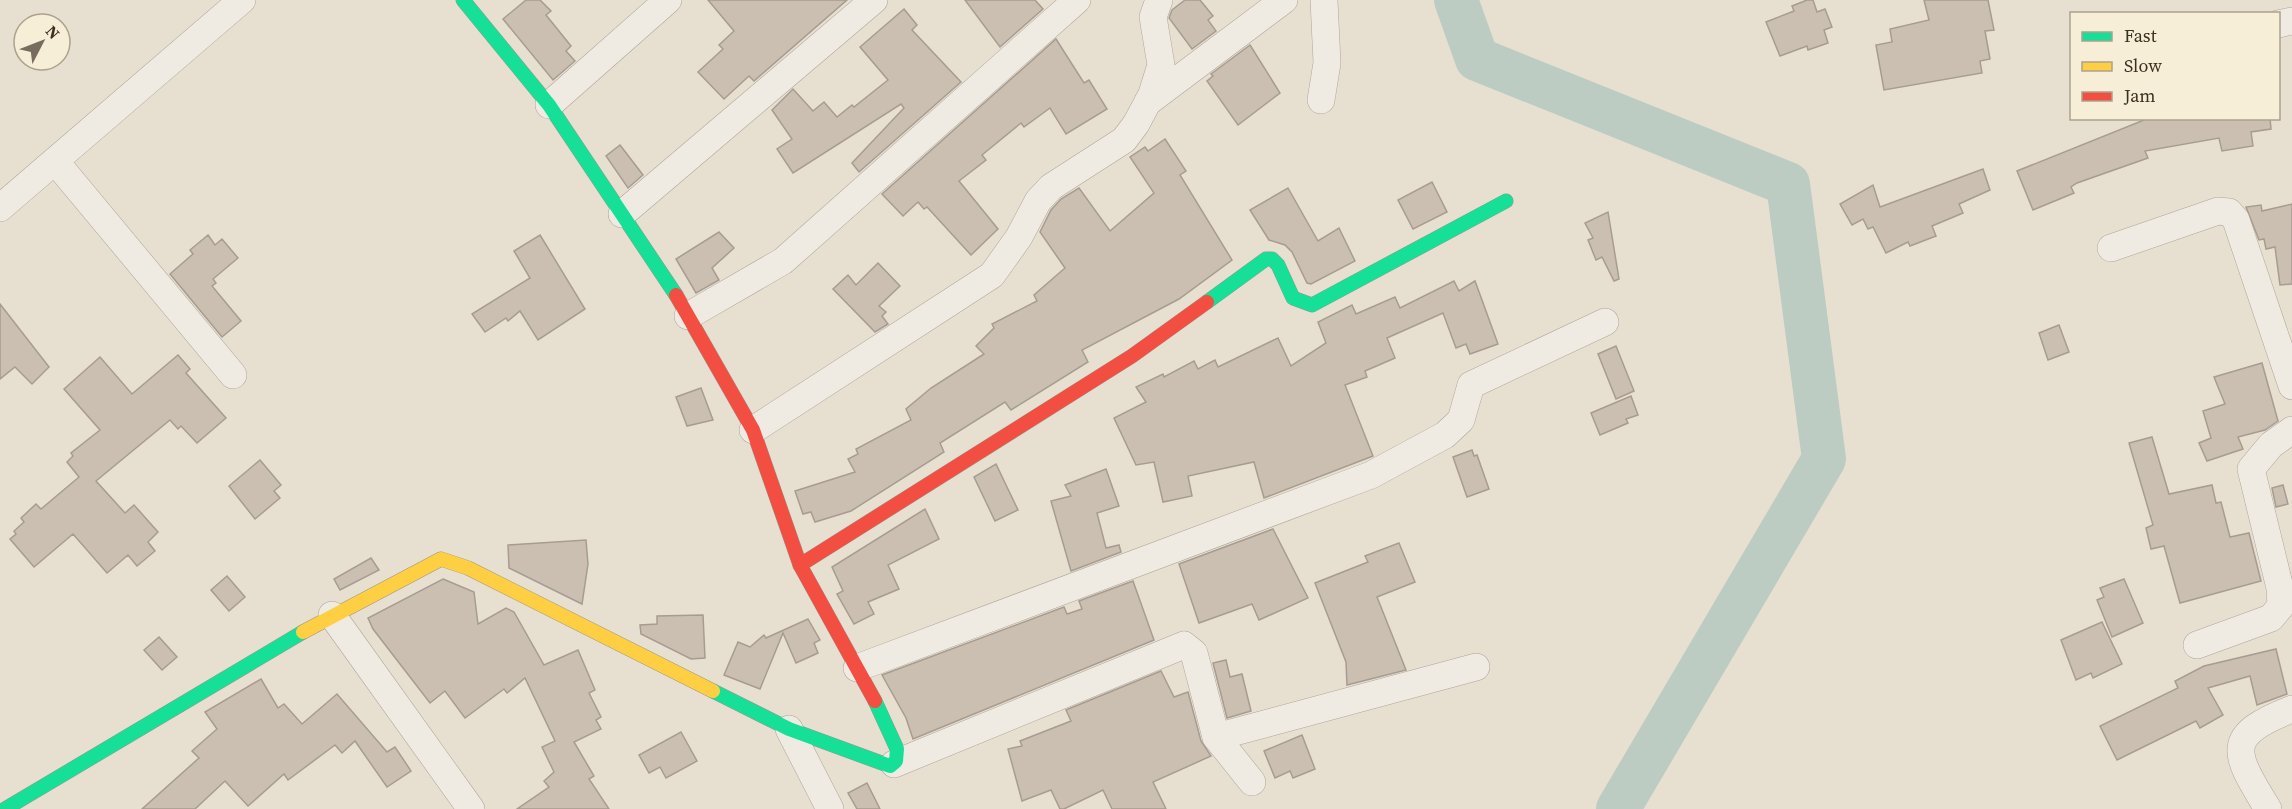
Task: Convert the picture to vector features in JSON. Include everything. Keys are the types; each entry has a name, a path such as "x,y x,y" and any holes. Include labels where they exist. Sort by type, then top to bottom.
{"street":[{"path":"0,208 242,0"},
{"path":"549,105 668,0"},
{"path":"622,214 874,0"},
{"path":"688,316 783,261 1077,0"},
{"path":"753,430 993,275 1019,237 1038,201 1051,187 1124,140 1148,102 1161,66 1153,16 1159,0"},
{"path":"1148,102 1284,0"},
{"path":"1321,100 1328,63 1324,0"},
{"path":"467,2 549,105 622,214 688,316 753,430 800,564 893,738 897,749 894,764"},
{"path":"55,161 233,375"},
{"path":"800,564 1132,356 1266,259 1278,265 1293,298 1312,305 1506,201"},
{"path":"2111,248 2218,211 2229,212 2236,220 2292,386"},
{"path":"857,669 1371,475 1445,435 1461,420 1471,385 1605,322"},
{"path":"2197,645 2271,618 2281,606 2280,588 2252,469 2260,455 2292,430"},
{"path":"5,809 332,615 441,559 454,562 789,729 880,764 894,764 1184,645 1194,652 1216,737 1252,782"},
{"path":"332,615 471,809"},
{"path":"1216,737 1476,667"},
{"path":"2268,809 2242,767 2240,753 2243,739 2259,722 2292,709"},
{"path":"789,729 830,809"}],"building":[{"path":"526,0 540,0 551,11 546,15 571,46 566,51 575,61 553,80 503,19"},
{"path":"708,0 847,0 754,81 749,76 724,99 698,72 723,49 719,45 734,31"},
{"path":"965,0 1035,0 1043,9 1000,47"},
{"path":"1185,0 1200,0 1213,16 1208,20 1216,31 1192,49 1169,18 1172,10"},
{"path":"1813,0 1817,12 1825,9 1832,27 1824,30 1828,43 1808,50 1807,46 1780,56 1766,22 1794,11 1792,6"},
{"path":"1924,0 1988,0 1994,30 1985,31 1990,59 1980,61 1982,73 1884,90 1876,45 1892,42 1890,29 1929,20"},
{"path":"904,9 917,25 912,30 961,82 859,172 852,163 904,108 901,104 793,173 777,149 792,139 772,110 793,89 813,111 824,102 837,117 852,105 854,107 888,80 860,47"},
{"path":"1056,39 1084,83 1089,80 1107,109 1066,134 1050,108 1024,127 1021,123 982,155 986,160 959,181 998,229 971,255 927,207 924,209 918,202 903,216 882,194"},
{"path":"1250,45 1280,93 1238,125 1207,81 1213,76 1211,74"},
{"path":"2144,120 2270,120 2271,129 2251,132 2253,146 2222,151 2219,138 2145,151 2148,158 2077,183 2071,187 2074,193 2033,210 2017,171"},
{"path":"1165,139 1186,171 1180,175 1232,260 1179,299 1082,350 1088,362 1011,410 1005,402 940,443 944,452 851,511 815,522 811,512 803,514 795,491 855,472 848,459 858,454 856,449 911,420 906,409 931,388 984,354 976,346 994,328 992,324 1037,301 1034,295 1065,268 1040,232 1051,210 1061,199 1079,188 1110,231 1154,193 1130,157 1145,147 1148,151"},
{"path":"620,145 643,175 628,188 606,156"},
{"path":"1983,169 1990,190 1959,204 1963,213 1932,226 1936,236 1910,246 1908,242 1886,253 1873,227 1868,229 1863,219 1852,225 1840,204 1873,185 1880,207"},
{"path":"1432,182 1447,212 1413,229 1398,200"},
{"path":"1288,188 1318,241 1339,228 1355,261 1311,284 1307,283 1292,252 1285,245 1269,240 1250,210"},
{"path":"2292,204 2292,284 2280,285 2275,247 2266,249 2264,239 2259,240 2246,207 2261,205 2262,211"},
{"path":"1608,212 1619,279 1614,281 1602,257 1596,260 1588,240 1593,238 1585,223"},
{"path":"719,232 734,248 712,268 719,280 696,293 676,259"},
{"path":"208,235 215,245 222,239 238,258 213,279 216,283 212,286 241,321 222,337 170,274 193,254 190,250"},
{"path":"540,235 585,309 538,340 520,311 508,321 506,318 485,332 472,314 530,278 514,251"},
{"path":"878,263 900,286 879,306 886,312 882,316 888,324 875,332 833,289 848,275 856,285"},
{"path":"1454,281 1459,291 1475,281 1498,344 1470,354 1466,344 1456,348 1443,313 1387,338 1395,358 1365,371 1367,377 1345,385 1373,456 1264,498 1254,462 1188,476 1192,496 1163,502 1154,462 1136,465 1114,418 1146,402 1136,387 1163,374 1164,377 1194,361 1198,369 1215,360 1218,367 1278,338 1291,366 1326,343 1318,322 1352,305 1356,314 1395,297 1400,308"},
{"path":"0,304 49,367 32,384 15,367 0,379"},
{"path":"2059,325 2069,352 2048,360 2039,333"},
{"path":"1616,346 1634,391 1616,399 1598,354"},
{"path":"178,355 190,369 186,373 226,418 197,443 181,426 178,429 170,420 96,481 125,513 134,505 158,532 148,542 155,551 137,566 128,555 107,573 73,534 34,567 10,539 16,534 14,531 24,522 21,518 36,504 41,509 79,477 67,462 73,456 71,453 100,430 64,389 100,357 132,394"},
{"path":"2262,363 2278,421 2265,430 2238,437 2243,449 2207,461 2199,443 2211,438 2203,411 2225,404 2214,377"},
{"path":"701,388 713,420 687,426 676,397"},
{"path":"1631,396 1638,415 1626,419 1628,423 1600,435 1591,413"},
{"path":"2152,437 2169,494 2212,485 2216,503 2221,502 2230,537 2249,533 2261,581 2180,603 2164,546 2151,549 2146,528 2153,525 2129,443"},
{"path":"1472,450 1474,456 1477,455 1489,489 1467,497 1453,457"},
{"path":"260,460 281,485 274,491 280,498 255,519 229,486"},
{"path":"996,464 1018,510 995,521 974,477"},
{"path":"1106,469 1119,506 1097,513 1106,548 1119,545 1121,552 1071,571 1051,501 1071,496 1065,485"},
{"path":"2283,485 2288,504 2276,507 2272,488"},
{"path":"925,509 939,539 888,565 899,589 868,602 874,614 854,624 837,594 843,591 832,567"},
{"path":"1273,529 1308,598 1259,620 1252,604 1199,623 1179,564"},
{"path":"586,540 588,564 582,604 509,568 508,545"},
{"path":"1399,543 1415,582 1377,597 1406,670 1347,685 1346,662 1315,583 1368,562 1365,556"},
{"path":"371,558 379,570 340,590 334,579"},
{"path":"227,576 245,597 229,611 211,590"},
{"path":"443,579 474,592 478,624 506,608 514,612 544,665 578,650 595,690 589,693 601,717 596,720 601,729 574,742 594,776 589,779 609,809 517,809 549,787 544,781 554,772 542,747 555,741 525,678 507,693 504,689 465,718 445,691 430,703 373,629 368,618"},
{"path":"2124,579 2143,623 2112,637 2097,600 2104,597 2100,588"},
{"path":"1133,581 1154,640 913,739 906,718 882,675 1064,607 1067,614 1082,609 1079,601"},
{"path":"703,615 705,658 691,659 641,634 640,625 657,624 657,616"},
{"path":"808,619 820,640 814,643 818,653 796,663 783,633 760,689 724,675 738,642 750,647 764,635 766,638"},
{"path":"2102,622 2122,664 2093,678 2091,673 2076,680 2061,640"},
{"path":"159,637 177,657 162,670 144,650"},
{"path":"2276,649 2287,694 2257,705 2250,676 2208,688 2223,715 2200,728 2196,721 2117,760 2100,726 2178,688 2175,681 2204,666"},
{"path":"1226,660 1230,677 1242,674 1251,711 1227,718 1213,663"},
{"path":"1161,671 1174,697 1188,692 1201,741 1211,756 1153,782 1166,809 1112,809 1103,790 1064,809 1060,809 1051,790 1022,801 1008,749 1022,746 1020,741 1071,721 1066,710"},
{"path":"261,679 278,708 284,704 302,724 337,694 387,752 395,747 411,771 387,787 355,741 342,753 335,745 288,780 284,774 248,806 225,781 195,809 142,809 199,758 192,751 217,729 205,712"},
{"path":"681,732 697,761 666,778 660,767 649,773 639,755"},
{"path":"1302,735 1315,769 1293,778 1290,771 1275,778 1264,751"},
{"path":"867,783 880,809 857,809 848,793"}],"waterway":[{"path":"1456,0 1477,59 1788,184 1824,459 1618,809"}],"traffic: fast":[{"path":"463,0 549,105 676,295"},
{"path":"1207,302 1266,259 1272,259 1278,265 1293,298 1312,305 1506,201"},
{"path":"5,809 303,632"},
{"path":"713,691 789,729 890,766 896,761 897,749 875,701"}],"traffic: slow":[{"path":"303,632 441,559 468,568 713,691"}],"traffic: jam":[{"path":"676,295 753,430 800,565 875,701"},
{"path":"800,565 1132,356 1207,302"}]}
